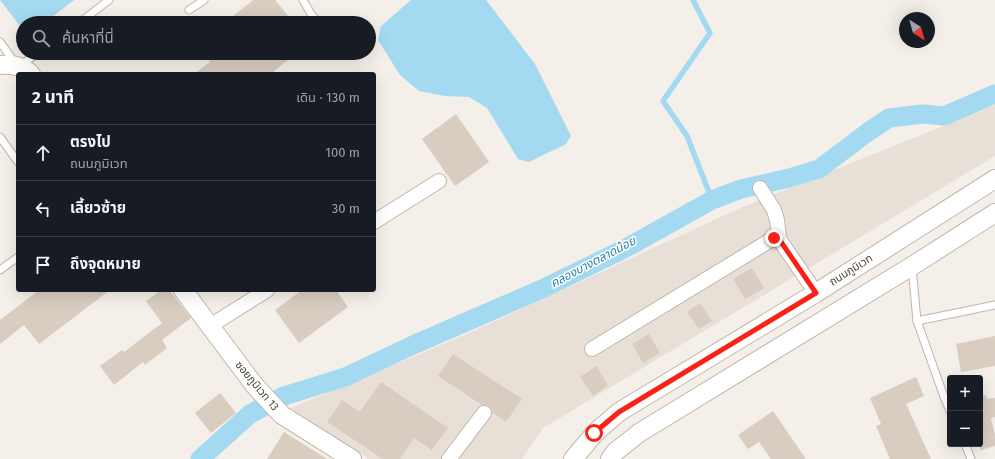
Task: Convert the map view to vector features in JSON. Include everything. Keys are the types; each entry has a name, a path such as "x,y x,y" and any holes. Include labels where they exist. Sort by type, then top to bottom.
{"street":[{"path":"0,65 24,70"},
{"name":"ถนนภูมิเวท","path":"573,459 594,433 619,412 816,293 995,179"},
{"path":"376,221 439,181"},
{"path":"760,188 774,210 777,220 779,239 816,293"},
{"path":"610,459 615,452 639,433 912,266 995,213"},
{"path":"592,349 774,238 779,239"},
{"name":"ซอยภูมิเวท 13","path":"184,292 255,386 282,415 352,459"},
{"path":"210,326 264,292"},
{"path":"449,459 484,413"}],"lane":[{"path":"88,16 109,0"},
{"path":"189,10 204,0"},
{"path":"303,0 313,16"},
{"path":"0,42 24,70 32,60"},
{"path":"0,137 16,159"},
{"path":"0,270 16,258"},
{"path":"912,266 917,322 947,404"},
{"path":"917,322 995,305"},
{"path":"966,447 971,459"}],"shaded area":[{"path":"995,105 995,156 543,428 522,459 369,459 291,408 467,334 738,209"}],"water":[{"path":"0,0 74,0 53,16 16,16 16,21"},
{"path":"411,0 486,0 535,64 571,136 566,144 529,162 518,159 487,108 469,97 445,96 419,91 400,75 378,40 381,26"}],"building":[{"path":"253,0 275,0 288,16 234,16"},
{"path":"208,60 288,60 273,72 197,72 210,62"},
{"path":"456,114 489,162 455,186 422,139"},
{"path":"752,268 764,288 745,299 733,279"},
{"path":"36,292 107,292 39,344 24,325 0,344 0,320"},
{"path":"158,292 171,292 191,318 162,340 167,348 145,365 143,362 114,385 100,366 122,350 124,352 162,323 146,301"},
{"path":"299,292 337,292 348,307 299,343 275,310"},
{"path":"700,303 712,321 699,329 687,312"},
{"path":"649,334 660,353 643,363 632,344"},
{"path":"995,336 995,366 961,372 956,344"},
{"path":"453,354 522,399 506,422 492,412 492,409 489,406 482,405 438,376"},
{"path":"596,366 608,385 593,396 580,377"},
{"path":"916,377 924,396 906,404 931,459 890,459 876,426 881,424 870,398"},
{"path":"381,382 448,428 432,450 414,438 400,459 383,459 327,422 342,400 360,412"},
{"path":"220,393 236,413 211,433 195,413"},
{"path":"986,395 987,399 995,398 995,417 991,418 995,435 995,446 980,450 980,447 983,447 983,396"},
{"path":"773,411 806,459 771,459 759,442 748,449 738,435"},
{"path":"284,432 327,459 267,459"}],"waterway":[{"path":"693,0 710,33 663,101 687,136 712,200"},
{"name":"คลองบางตลาดน้อย","path":"200,459 250,414 284,396 345,377 413,345 542,289 626,248 712,200 741,189 789,178 819,169 889,118 923,114 944,116 995,94"}],"route":[{"path":"594,433 619,412 816,293 779,239 774,238"}]}
